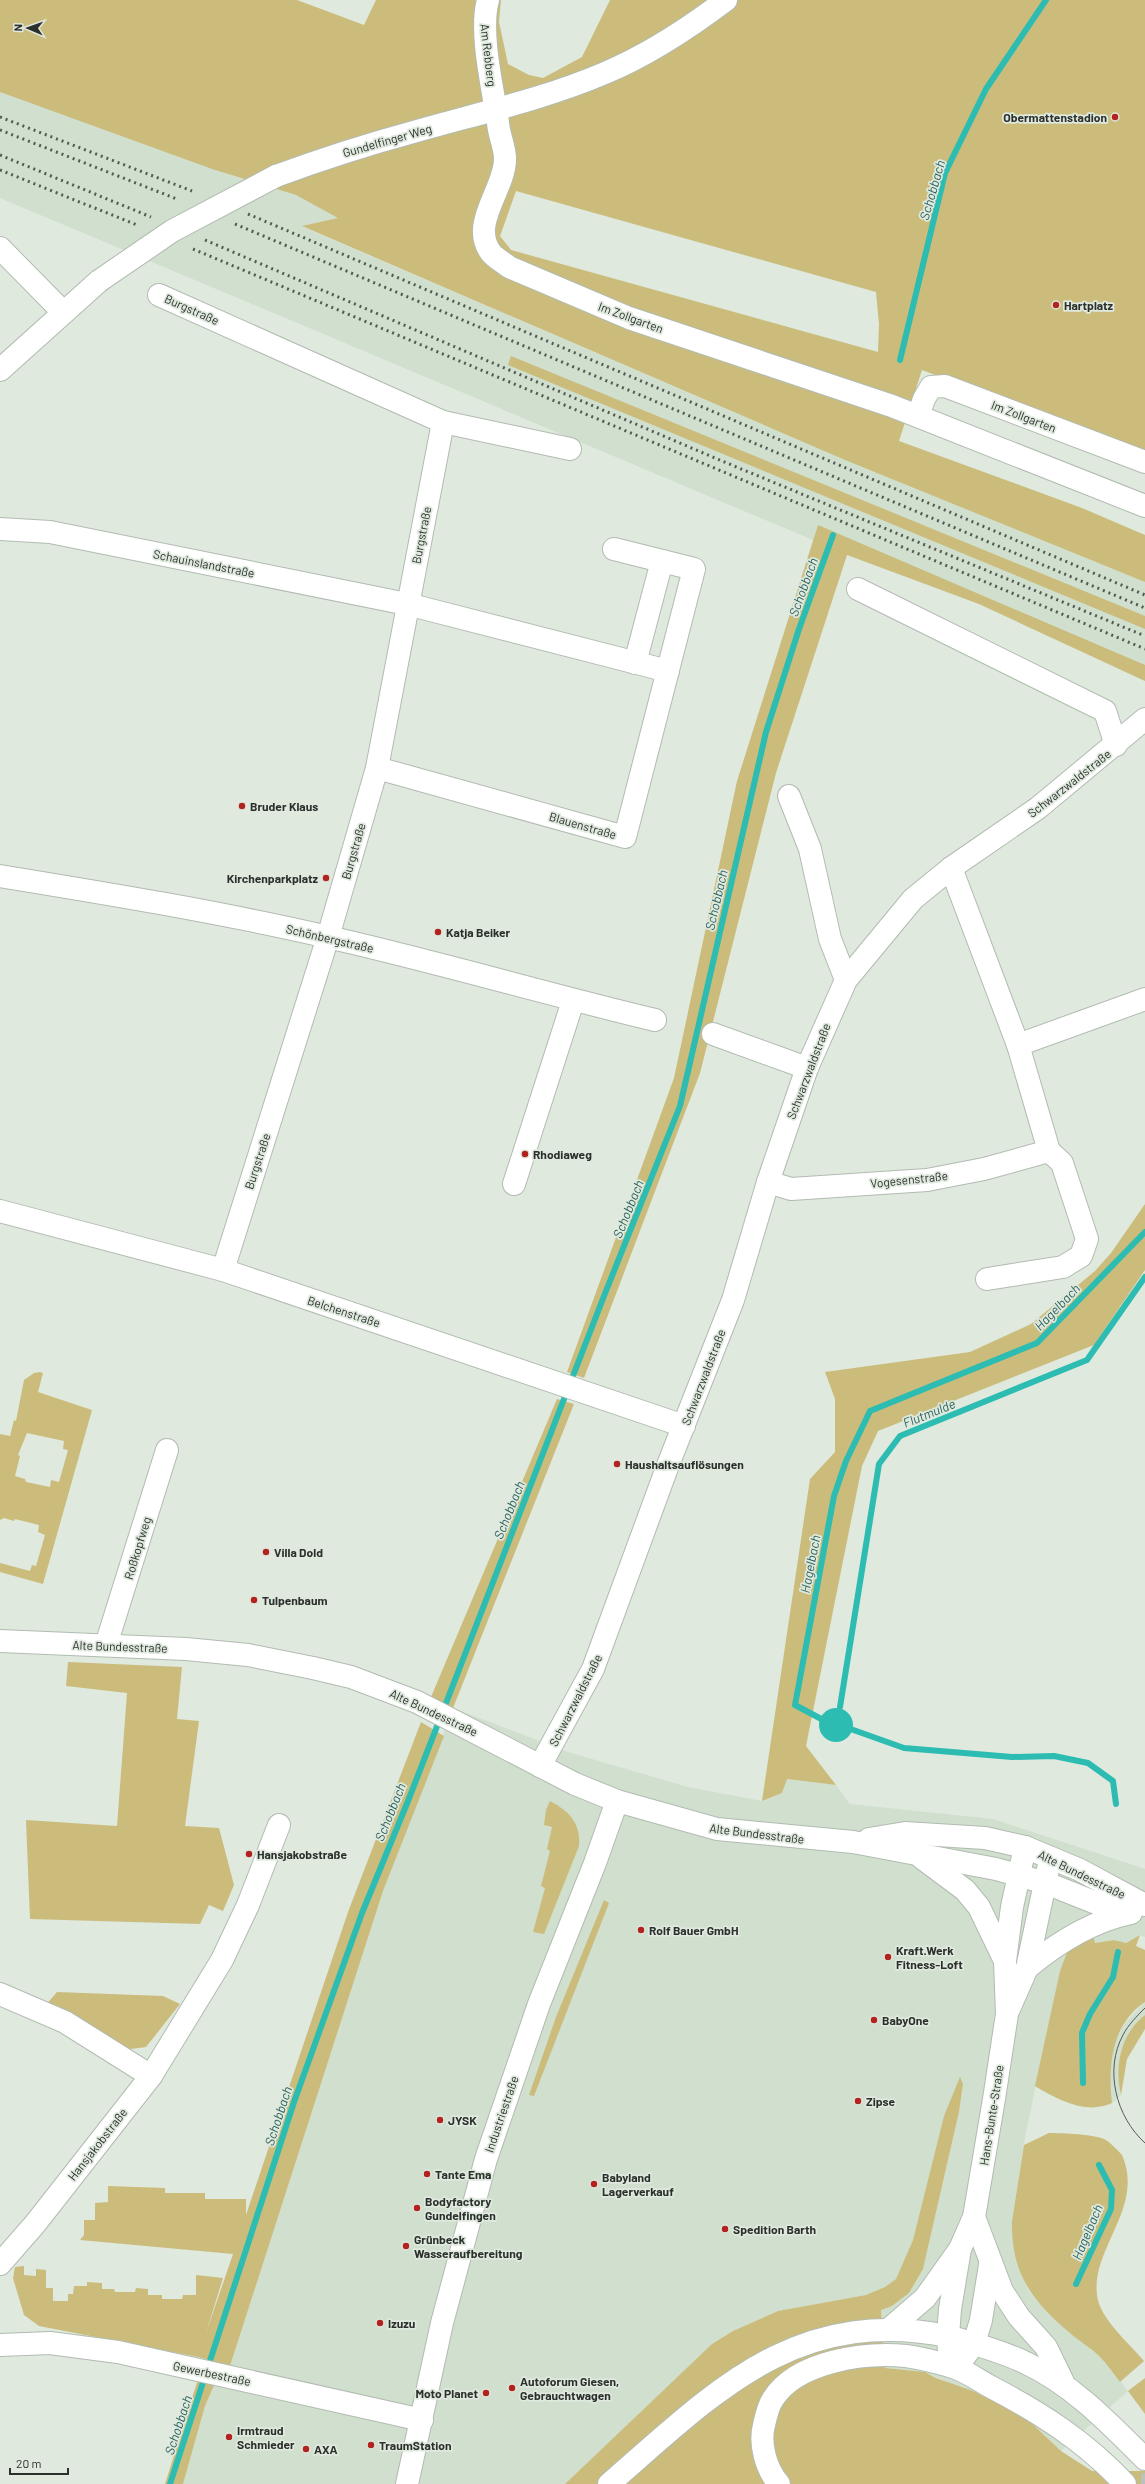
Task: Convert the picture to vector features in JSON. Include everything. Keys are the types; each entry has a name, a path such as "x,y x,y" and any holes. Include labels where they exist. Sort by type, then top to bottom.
{"main road":[{"name":"Am Rebberg","path":"488,0 484,13 486,46 497,110"},
{"name":"Gundelfinger Weg","path":"0,370 62,312 99,281 172,231 276,176 329,157 554,93 606,73 700,20 726,0"},
{"name":"Im Zollgarten","path":"497,110 498,125 504,140 505,160 499,184 486,217 486,244 493,255 509,267 629,318 862,395 1145,506"},
{"path":"0,248 62,312"},
{"name":"Burgstraße","path":"159,295 443,422 570,449"},
{"name":"Im Zollgarten","path":"918,416 924,400 932,387 945,386 1145,462"},
{"name":"Burgstraße","path":"223,1270 328,937 377,768 407,604 443,422"},
{"name":"Schauinslandstraße","path":"0,529 50,532 407,604"},
{"name":"Blauenstraße","path":"377,768 625,837 694,569 614,549"},
{"path":"635,663 662,561"},
{"name":"Schwarzwaldstraße","path":"540,1766 593,1669 733,1300 768,1182 807,1068 846,980 913,899 951,868 1038,808 1116,746 1105,711 858,589"},
{"path":"407,604 668,671"},
{"path":"1116,746 1145,719"},
{"path":"789,796 810,849 830,939 846,980"},
{"path":"951,868 1018,1045 1049,1151 1062,1163 1088,1239 1081,1256 1063,1267 987,1279"},
{"name":"Schönbergstraße","path":"0,876 97,891 328,937 573,1001 655,1020"},
{"path":"1018,1045 1145,1000"},
{"path":"514,1184 573,1001"},
{"path":"712,1034 807,1068"},
{"name":"Vogesenstraße","path":"768,1182 791,1189 927,1180 984,1169 1049,1151"},
{"name":"Belchenstraße","path":"0,1211 223,1270 684,1426"},
{"name":"Roßkopfweg","path":"106,1645 167,1450"},
{"name":"Alte Bundesstraße","path":"0,1641 106,1645 248,1654 352,1677 428,1707 575,1784 617,1801 717,1829 853,1842 912,1852 1018,1874 1135,1912"},
{"name":"Industriestraße","path":"407,2484 442,2323 486,2159 539,2004 595,1864 617,1801"},
{"name":"Hansjakobstraße","path":"0,2264 35,2224 151,2076 222,1960 248,1905 279,1825"},
{"name":"Alte Bundesstraße","path":"853,1842 905,1833 985,1838 1025,1847 1051,1856 1145,1905"},
{"name":"Hans-Bunte-Straße","path":"953,2367 948,2336 950,2309 960,2249 974,2217 1007,2014 1006,1962 1012,1906 1025,1847"},
{"path":"912,1852 965,1890 979,1907 1006,1962"},
{"name":"Hans-Bunte-Straße","path":"1007,2014 1027,1968 1051,1856"},
{"path":"1027,1968 1048,1951 1072,1936 1135,1912"},
{"path":"0,1994 65,2022 151,2076"},
{"path":"974,2217 991,2258 1002,2291 1018,2317 1046,2347 1064,2386"},
{"path":"889,2329 925,2298 960,2249"},
{"path":"953,2367 974,2344 988,2286 991,2258"},
{"path":"609,2484 727,2386 776,2355 805,2343 844,2332 889,2329 926,2332 948,2336 1027,2363 1064,2386 1101,2415 1145,2459"},
{"name":"Gewerbestraße","path":"0,2345 50,2343 118,2352 422,2420"},
{"path":"779,2484 773,2477 764,2455 762,2433 773,2399 786,2384 808,2370 832,2362 856,2358 905,2356 953,2367 1029,2406 1075,2438 1106,2463 1124,2484"}],"shaded area":[{"path":"0,0 297,0 364,25 376,0 501,0 499,22 508,64 529,75 543,78 582,57 610,0 1145,0 1145,454 922,370 899,441 1082,508 1145,535 1145,582 845,460 302,226 338,218 296,195 212,169 0,92","holes":["516,191 876,292 879,324 878,352 511,250 500,236"]},
{"path":"0,92 212,169 296,195 339,218 303,227 845,460 1145,582 1145,681 979,604 813,540 0,198"},
{"path":"511,356 1145,616 1145,629 508,365"},
{"path":"818,525 1145,665 1145,681 979,604 847,555 776,773 700,1073 584,1378 567,1372 674,1078 737,781"},
{"path":"1145,1204 1145,1270 1094,1345 878,1431 862,1466 806,1746 836,1785 787,1779 782,1793 762,1801 810,1479 835,1452 835,1399 825,1372 970,1352 1031,1324 1095,1271 1111,1253"},
{"path":"34,1373 43,1373 38,1392 92,1410 43,1584 0,1572 0,1563 30,1571 32,1565 36,1566 45,1535 38,1532 39,1525 15,1519 14,1521 4,1518 0,1520 0,1434 10,1436 14,1420 16,1421 24,1380","holes":["27,1433 64,1441 63,1449 68,1450 59,1482 51,1480 50,1487 26,1482 25,1479 15,1476 20,1456 18,1455"]},
{"path":"557,1399 574,1404 453,1708 431,1697"},
{"path":"68,1662 182,1667 177,1719 199,1721 185,1826 219,1828 234,1885 223,1911 209,1905 200,1924 30,1919 26,1820 117,1826 127,1693 66,1686"},
{"path":"453,1708 568,1752 688,1787 762,1801 782,1793 786,1779 836,1785 850,1804 993,1819 1145,1869 1145,1937 1140,1935 1126,1943 1114,1940 1094,1943 1092,1933 1069,1947 1060,1971 1025,2137 1012,2221 1014,2249 1021,2275 1030,2293 1044,2309 1098,2355 1128,2391 1061,2451 1026,2418 925,2372 885,2368 881,2309 892,2306 909,2293 923,2269 959,2112 963,2084 944,2116 913,2240 896,2279 885,2287 866,2295 778,2311 733,2331 712,2344 565,2484 183,2484 205,2406 215,2383 199,2376 205,2359 230,2366 383,1891"},
{"path":"421,1722 444,1736 383,1891 230,2366 198,2357 39,2326 24,2315 13,2278 15,2267 24,2266 24,2275 36,2276 36,2269 46,2270 46,2288 53,2288 53,2301 68,2301 68,2294 73,2294 74,2286 87,2286 87,2282 102,2283 102,2289 114,2289 115,2292 135,2292 136,2288 148,2289 148,2295 162,2295 162,2299 182,2299 183,2295 196,2295 196,2275 223,2278 206,2333 233,2254 80,2240 84,2235 84,2220 95,2220 95,2203 108,2202 108,2186 165,2188 165,2193 205,2193 205,2199 246,2199 246,2215 348,1912"},
{"path":"550,1801 563,1809 576,1824 579,1846 544,1934 533,1932 545,1888 541,1886 550,1851 547,1849 552,1827 544,1825 546,1810"},
{"path":"604,1900 609,1903 534,2096 529,2095 556,2017"},
{"path":"1092,1932 1095,1943 1114,1940 1126,1943 1140,1935 1136,1946 1145,1950 1145,2002 1134,2011 1125,2022 1114,2047 1111,2075 1112,2103 1102,2106 1082,2107 1063,2101 1035,2086 1060,1971 1069,1947"},
{"path":"57,1992 163,1996 180,2004 146,2047 124,2050 45,2006"},
{"path":"1145,2002 1145,2015 1131,2029 1121,2050 1119,2086 1121,2095 1112,2103 1110,2073 1114,2044 1125,2023"},
{"path":"1145,2015 1145,2029 1127,2059 1121,2095 1118,2073 1121,2051 1130,2031"},
{"path":"960,2077 963,2084 959,2112 923,2269 909,2293 892,2306 881,2310 885,2368 925,2372 936,2378 973,2391 1026,2418 1061,2451 1092,2471 1145,2471 1145,2484 565,2484 712,2344 733,2331 778,2311 866,2295 885,2287 896,2279 913,2240 944,2116"},
{"path":"1049,2133 1095,2136 1106,2140 1122,2155 1127,2174 1127,2192 1123,2210 1108,2244 1097,2278 1097,2295 1103,2313 1109,2322 1144,2361 1120,2382 1099,2356 1073,2336 1045,2309 1035,2297 1026,2285 1015,2256 1012,2221 1024,2145"},
{"path":"199,2376 215,2383 205,2406 183,2484 165,2484"},
{"path":"1145,2378 1145,2414 1128,2391"}],"water":[{"path":"836,1708 842,1709 848,1713 852,1719 852,1731 848,1737 842,1741 836,1742 830,1741 824,1737 820,1731 819,1725 820,1719 824,1713 830,1709"}],"waterway":[{"name":"Schobbach","path":"900,360 945,173 986,89 1046,0"},
{"name":"Schobbach","path":"170,2484 294,2102 362,1913 408,1801 604,1296 680,1106 766,732 799,629 833,535"},
{"name":"Hagelbach","path":"827,1722 795,1705 834,1496 846,1461 870,1411 1037,1343 1145,1232"},
{"name":"Flutmulde","path":"840,1707 879,1464 900,1436 1087,1360 1145,1277"},
{"name":"Hagelbach","path":"845,1727 904,1748 1012,1757 1054,1756 1088,1763 1113,1781 1116,1804"},
{"name":"Hagelbach","path":"1083,2083 1082,2033 1090,2014 1113,1977 1118,1952"},
{"name":"Hagelbach","path":"1076,2284 1111,2209 1112,2190 1099,2165"}],"tram line":[{"path":"1145,2008 1130,2024 1123,2035 1117,2049 1114,2063 1114,2078 1120,2107 1135,2132 1145,2143"}],"railway":[{"path":"0,117 192,191"},
{"path":"0,130 177,199"},
{"path":"0,155 151,217"},
{"path":"0,170 137,225"},
{"path":"248,214 1145,595"},
{"path":"235,224 1145,608"},
{"path":"205,240 722,461 1145,636"},
{"path":"193,249 1145,649"}],"place":[{"name":"Obermattenstadion","path":"1115,117"},
{"name":"Hartplatz","path":"1056,305"},
{"name":"Bruder Klaus","path":"242,806"},
{"name":"Kirchenparkplatz","path":"326,878"},
{"name":"Katja Beiker","path":"438,932"},
{"name":"Rhodiaweg","path":"525,1154"},
{"name":"Haushaltsauflösungen","path":"617,1464"},
{"name":"Villa Dold","path":"266,1552"},
{"name":"Tulpenbaum","path":"254,1600"},
{"name":"Hansjakobstraße","path":"249,1854"},
{"name":"Rolf Bauer GmbH","path":"641,1930"},
{"name":"Kraft.Werk Fitness-Loft","path":"888,1957"},
{"name":"BabyOne","path":"874,2020"},
{"name":"Zipse","path":"858,2101"},
{"name":"JYSK","path":"440,2120"},
{"name":"Tante Ema","path":"427,2174"},
{"name":"Babyland Lagerverkauf","path":"594,2184"},
{"name":"Bodyfactory Gundelfingen","path":"417,2208"},
{"name":"Spedition Barth","path":"725,2229"},
{"name":"Grünbeck Wasseraufbereitung","path":"406,2246"},
{"name":"Izuzu","path":"380,2323"},
{"name":"Autoforum Giesen, Gebrauchtwagen","path":"512,2388"},
{"name":"Moto Planet","path":"486,2393"},
{"name":"Irmtraud Schmieder","path":"229,2437"},
{"name":"TraumStation","path":"371,2445"},
{"name":"AXA","path":"306,2449"}]}
